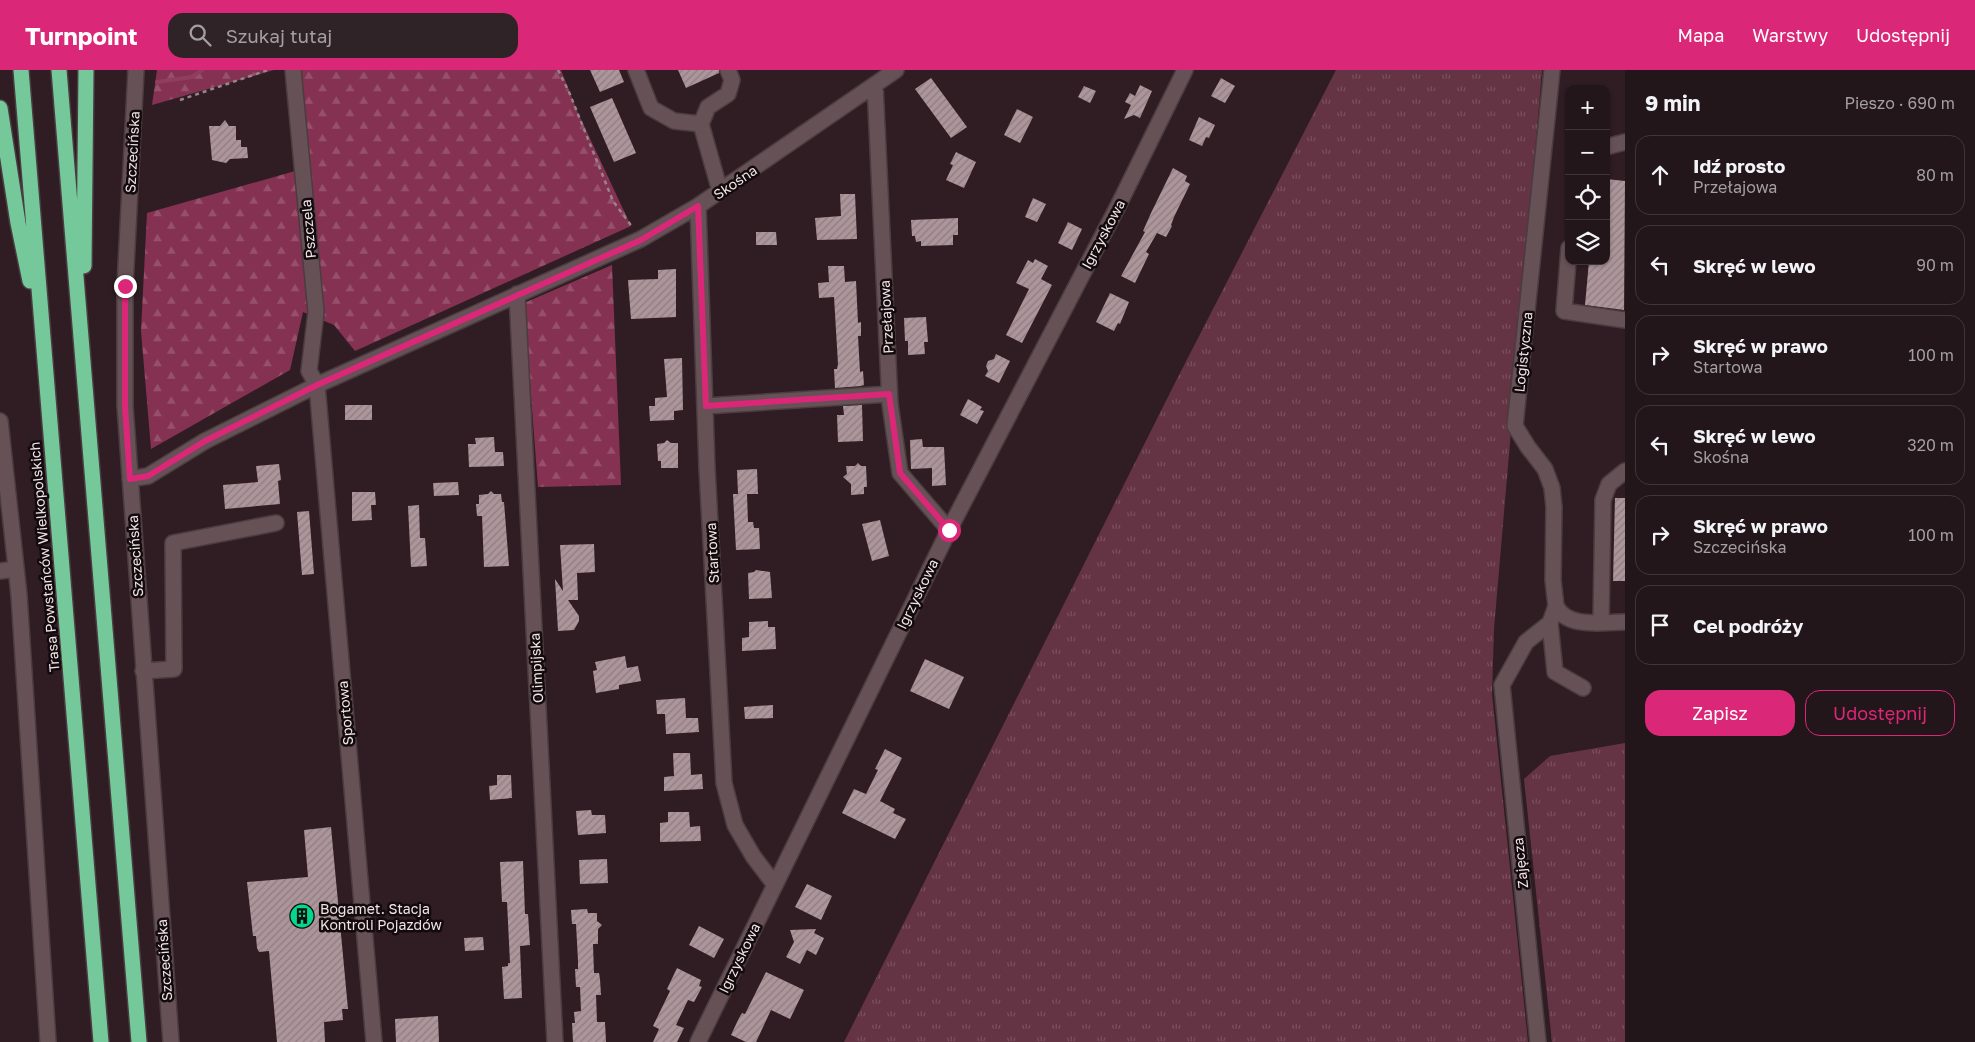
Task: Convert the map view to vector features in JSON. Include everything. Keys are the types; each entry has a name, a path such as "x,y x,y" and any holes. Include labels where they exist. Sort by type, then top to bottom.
{"highway":[{"name":"Trasa Powstańców Wielkopolskich","path":"21,70 101,1042"},
{"path":"59,70 139,1042"},
{"path":"82,347 86,70"},
{"path":"0,108 18,222 44,350"}],"street":[{"name":"Szczecińska","path":"136,70 125,315 125,406 170,1042"},
{"name":"Pszczela","path":"293,70 316,312 309,371 317,385"},
{"path":"636,70 652,108 674,121 700,124"},
{"path":"720,192 700,124 708,107 728,94 732,80 728,70"},
{"name":"Skośna","path":"130,479 148,476 205,441 317,385 641,240 720,192 896,70"},
{"name":"Igrzyskowa","path":"698,1042 949,530 1119,204 1185,70"},
{"name":"Logistyczna","path":"1550,623 1556,606 1553,580 1554,507 1552,488 1544,469 1515,426 1552,70"},
{"name":"Przełajowa","path":"875,85 889,394 900,473 949,530"},
{"path":"1610,146 1625,142"},
{"name":"Startowa","path":"698,206 707,468 724,783 735,825 752,856 775,885"},
{"path":"1568,265 1564,311 1625,320"},
{"name":"Olimpijska","path":"517,294 555,1042"},
{"name":"Sportowa","path":"317,385 374,1042"},
{"path":"706,406 889,394"},
{"path":"0,421 21,622 48,1042"},
{"path":"1601,622 1603,500 1609,484 1625,471"},
{"path":"143,672 174,669 173,543 276,523"},
{"path":"0,571 16,569"},
{"path":"1556,606 1559,614 1576,622 1625,622"},
{"path":"1550,623 1555,672 1583,688"},
{"name":"Zajęcza","path":"1538,1042 1502,685 1526,642 1550,623"}],"path":[{"path":"180,100 268,70"},
{"path":"558,70 614,201 641,240"}],"green space":[{"path":"157,70 274,70 152,105"},
{"path":"293,70 561,70 578,113 631,226 355,351 334,325 303,312 290,370 151,449 141,331 147,213 302,169"},
{"path":"1336,70 1542,70 1494,629 1492,694 1528,1042 844,1042 1178,377"},
{"path":"612,265 621,485 538,487 524,303"},
{"path":"1625,743 1625,1042 1552,1042 1524,779 1550,756"}],"building":[{"path":"590,70 619,70 624,82 600,92"},
{"path":"678,70 719,70 719,73 686,88"},
{"path":"931,78 967,127 951,138 915,89"},
{"path":"1221,78 1235,86 1225,103 1211,96"},
{"path":"1140,85 1152,91 1140,118 1134,115 1124,119 1131,105 1125,102 1130,93 1135,96"},
{"path":"1084,86 1096,91 1090,103 1078,97"},
{"path":"612,98 636,153 614,162 590,107"},
{"path":"1017,109 1033,117 1020,143 1004,135"},
{"path":"1199,117 1215,125 1209,138 1206,137 1202,146 1189,140"},
{"path":"225,120 229,126 236,126 236,140 241,140 241,147 247,147 248,158 230,159 226,163 212,160 209,126 220,126"},
{"path":"956,152 976,162 964,188 946,180 953,165 950,164"},
{"path":"1173,168 1187,176 1185,181 1190,184 1166,237 1157,233 1146,252 1149,254 1135,283 1121,276 1145,232 1143,231"},
{"path":"1610,179 1625,181 1624,310 1585,305 1589,265 1610,265"},
{"path":"840,194 855,194 857,239 817,240 815,218 841,216"},
{"path":"1033,198 1046,204 1037,222 1025,217"},
{"path":"958,218 958,235 953,235 953,245 921,246 921,241 916,242 915,236 912,236 911,220"},
{"path":"1068,222 1082,229 1072,250 1058,243"},
{"path":"756,232 776,232 777,245 756,245"},
{"path":"1035,259 1048,266 1041,279 1052,285 1022,343 1006,335 1029,289 1016,283 1028,260 1033,263"},
{"path":"828,266 844,266 845,282 856,281 858,323 861,322 861,336 858,336 860,372 863,371 864,385 861,386 835,388 834,369 837,369 838,364 834,297 819,298 818,283 829,282"},
{"path":"676,269 676,317 631,319 628,280 658,279 658,270"},
{"path":"1110,293 1129,302 1120,324 1118,323 1114,331 1096,322"},
{"path":"926,317 928,342 924,342 925,354 908,355 908,341 905,341 904,318"},
{"path":"996,354 1010,361 999,383 985,376 988,371 986,366 988,361 994,359"},
{"path":"682,358 683,410 674,411 674,420 650,421 649,406 655,406 655,398 667,397 664,359"},
{"path":"968,399 982,407 980,410 984,411 977,424 960,415"},
{"path":"345,405 372,405 372,420 345,420"},
{"path":"862,405 863,441 838,442 837,415 844,415 843,406"},
{"path":"494,437 495,452 503,452 504,466 469,467 468,444 476,444 475,438"},
{"path":"922,439 923,447 944,447 946,485 932,486 932,468 911,469 910,440"},
{"path":"667,440 671,443 678,443 678,468 661,468 661,461 658,461 657,444 664,443"},
{"path":"858,463 861,466 866,466 867,487 864,487 864,494 851,495 851,484 843,477 847,474 846,466 855,466"},
{"path":"279,464 281,480 278,481 280,504 225,509 223,485 258,482 256,466"},
{"path":"757,469 758,494 747,494 748,522 753,522 754,528 759,528 760,549 736,550 733,494 738,494 737,470"},
{"path":"458,482 459,495 434,496 433,483"},
{"path":"491,491 494,494 501,494 502,502 504,502 509,566 484,567 482,516 477,516 476,504 479,504 479,495 488,494"},
{"path":"352,492 375,492 376,505 371,505 372,520 352,521"},
{"path":"1615,498 1625,498 1625,581 1613,581"},
{"path":"419,505 420,538 425,538 427,566 411,567 408,506"},
{"path":"309,511 314,574 302,575 297,512"},
{"path":"880,520 889,556 872,561 862,524"},
{"path":"594,544 595,572 577,573 578,600 568,600 579,616 579,621 574,630 558,631 555,579 563,591 560,545"},
{"path":"756,570 770,572 772,598 749,599 748,573"},
{"path":"768,621 768,627 775,627 776,649 742,651 742,638 749,637 749,622"},
{"path":"625,656 627,668 638,666 641,681 619,685 619,689 596,693 593,671 597,670 595,662"},
{"path":"925,659 964,677 949,709 910,691"},
{"path":"685,698 686,718 698,718 699,732 666,734 665,714 657,714 656,700"},
{"path":"773,705 773,718 745,719 744,707"},
{"path":"885,749 902,758 880,801 895,809 893,813 906,819 895,839 842,813 854,789 866,794 878,770 875,769"},
{"path":"673,753 690,753 691,775 702,774 703,789 664,791 664,777 674,776"},
{"path":"497,775 511,775 512,798 490,800 489,786 497,785"},
{"path":"591,810 592,815 605,815 606,833 578,835 576,811"},
{"path":"668,812 689,812 690,827 700,826 701,841 660,842 660,823 668,822"},
{"path":"331,827 348,1009 342,1009 343,1020 324,1022 325,1042 277,1042 269,951 259,952 256,936 253,936 247,882 308,877 304,830"},
{"path":"607,859 608,883 580,884 579,860"},
{"path":"523,861 525,914 528,914 530,945 520,946 522,998 504,999 502,967 508,966 508,963 510,963 507,902 502,902 500,862"},
{"path":"807,884 832,896 821,920 795,907"},
{"path":"587,909 588,913 597,913 597,921 602,925 598,929 598,944 593,944 594,973 599,973 601,995 596,995 597,1022 605,1022 606,1042 573,1042 572,1023 575,1023 574,1012 581,1011 580,987 576,987 575,969 578,969 578,961 576,924 572,924 571,910"},
{"path":"699,926 724,939 714,958 689,945"},
{"path":"816,929 814,933 824,938 816,955 807,950 800,964 786,957 794,942 790,930"},
{"path":"483,937 484,950 465,951 464,938"},
{"path":"677,968 701,980 699,986 702,987 694,1002 688,1000 676,1025 684,1028 677,1042 653,1042 659,1029 653,1026 670,991 667,989"},
{"path":"766,972 804,990 790,1019 771,1010 756,1042 746,1042 731,1035 742,1013 745,1014"},
{"path":"438,1016 439,1042 396,1042 395,1019"}],"waterway":[{"path":"157,82 192,77 202,70"}],"place":[{"name":"Bogamet. Stacja Kontroli Pojazdów","path":"302,916"}],"route":[{"path":"125,286 125,406 130,479 148,476 205,441 317,385 641,240 698,206 706,406 889,394 900,473 949,530"}]}
